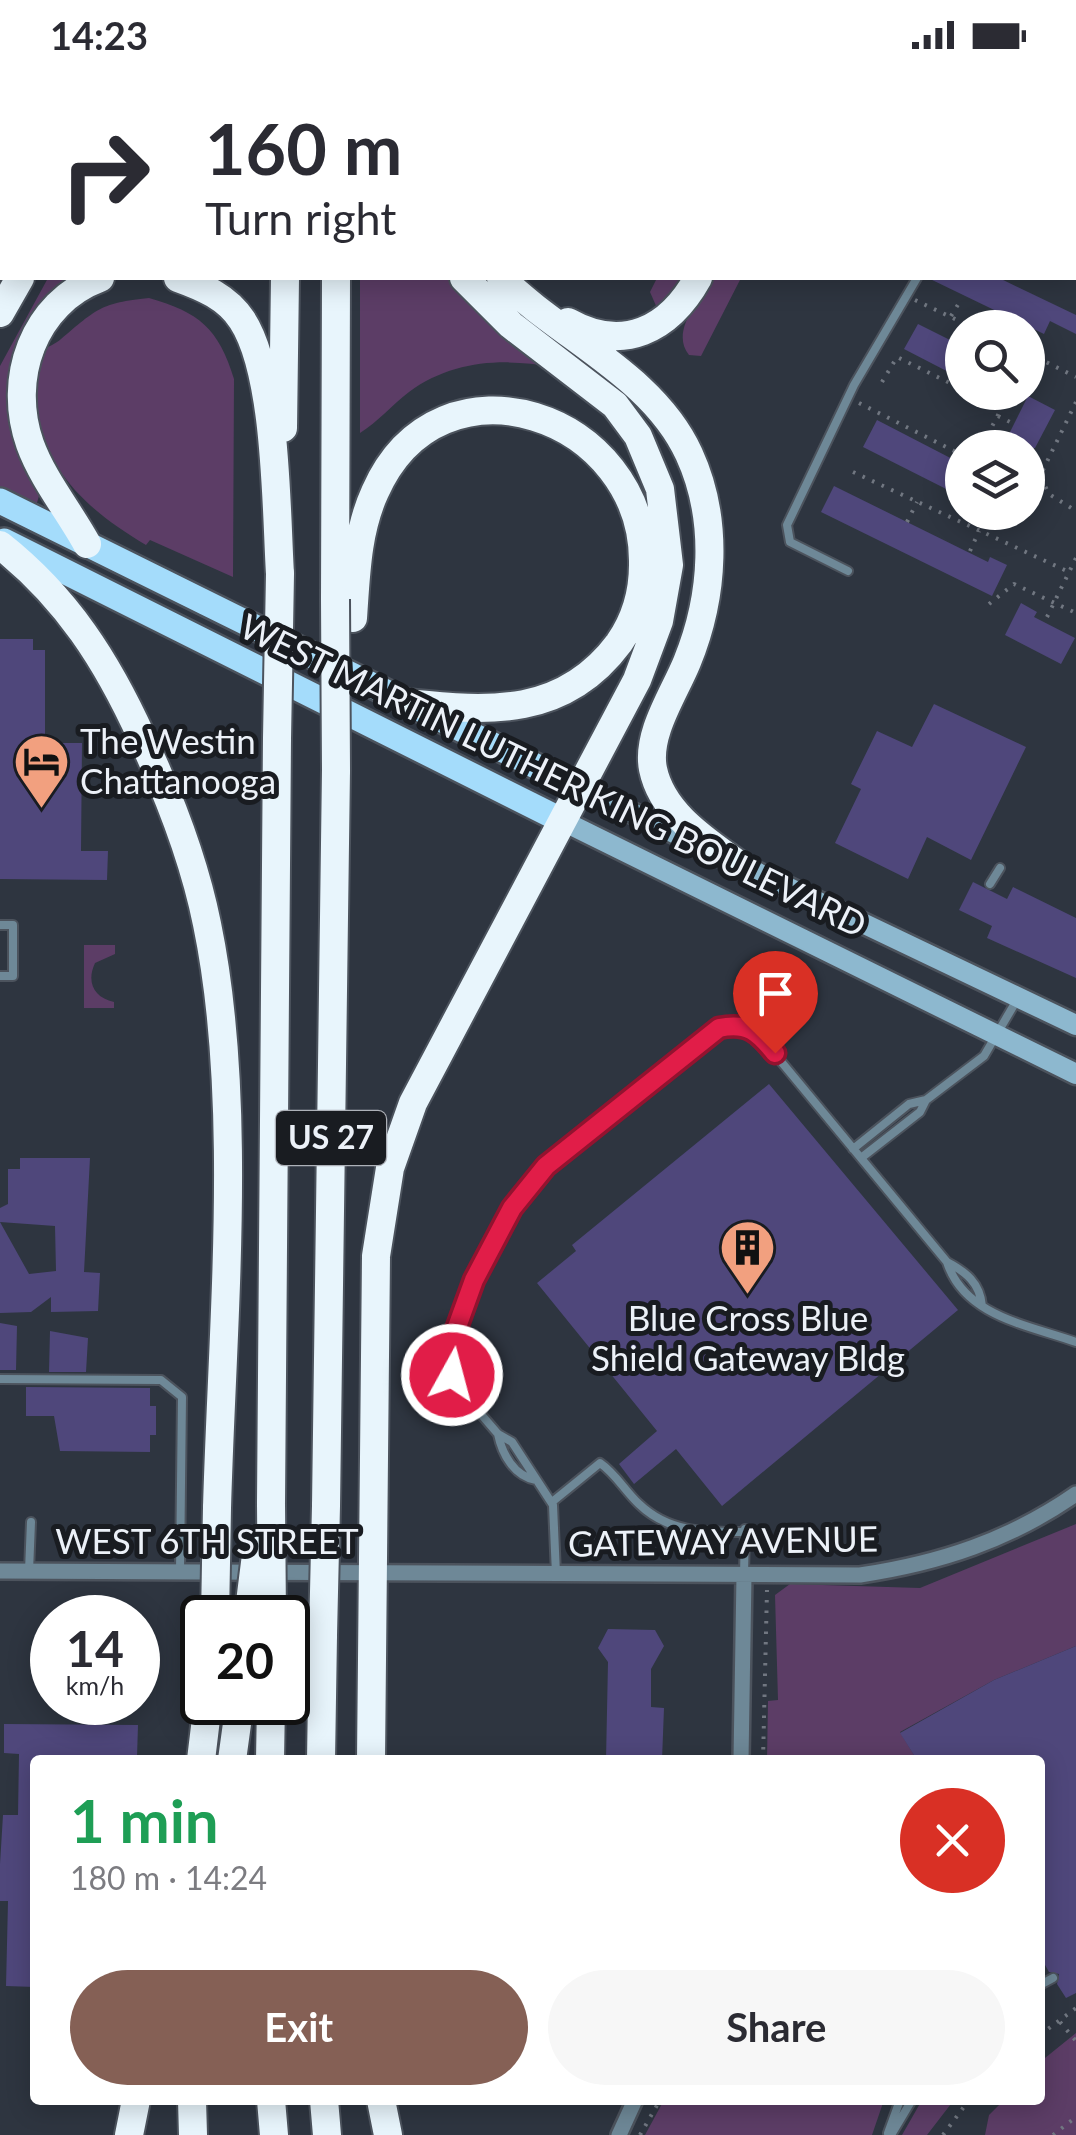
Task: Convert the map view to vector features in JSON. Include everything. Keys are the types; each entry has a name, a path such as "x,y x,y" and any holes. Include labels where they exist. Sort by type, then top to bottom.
{"highway":[{"path":"0,313 19,280"},
{"path":"87,544 31,446 22,384 33,338 47,316 75,290 96,280"},
{"path":"182,280 222,300 240,317 255,349 272,462 280,574"},
{"name":"US 27","path":"271,1595 266,1505 272,1454 285,280"},
{"name":"US 27","path":"322,1755 336,770 344,609 336,280"},
{"path":"370,1755 376,1256 390,1168 413,1103 637,680 659,621 669,566 660,489 638,436 616,405 510,325 466,280"},
{"path":"506,280 646,396 688,452 708,527 708,573 689,658 655,738 652,761 659,787 679,816 738,864"},
{"path":"507,280 577,327 618,338 666,321 697,280"},
{"path":"344,609 364,522 376,489 415,438 444,420 484,410 548,420 596,450 629,494 644,547 640,600 629,628 603,664 567,692 525,708 480,711 408,703"},
{"path":"0,542 66,606 118,684 183,835 207,924 216,978 224,1100 215,1595"},
{"path":"252,1595 266,1505"},
{"path":"201,1755 205,1725"},
{"path":"233,1755 237,1725"},
{"path":"270,1725 270,1755"},
{"path":"130,2135 135,2105"},
{"path":"192,2105 194,2135"},
{"path":"271,2105 274,2135"},
{"path":"324,2105 327,2135"},
{"path":"382,2105 388,2135"}],"main road":[{"name":"WEST MARTIN LUTHER KING BOULEVARD","path":"0,501 580,788 1076,1025"},
{"name":"WEST MARTIN LUTHER KING BOULEVARD","path":"0,542 1076,1074"}],"street":[{"name":"GATEWAY AVENUE","path":"414,1574 860,1575 915,1567 974,1550 1037,1521 1076,1494"},
{"name":"WEST 6TH STREET","path":"0,1571 414,1574"},
{"path":"741,1755 744,1574"},
{"path":"619,2135 633,2105"}],"lane":[{"path":"848,572 800,550 786,533 848,397 916,280"},
{"path":"990,884 1000,868"},
{"path":"0,925 13,925 13,976 0,976"},
{"path":"853,1149 909,1104 926,1100 984,1056 1018,998"},
{"path":"556,1574 557,1531 552,1502 512,1442 498,1434 454,1384 450,1362 453,1338 487,1253 512,1208 546,1166 710,1035 732,1026 755,1030 946,1262 953,1279 982,1306 1076,1342"},
{"path":"862,1158 920,1112 926,1100"},
{"path":"0,1378 160,1380 182,1397 180,1572"},
{"path":"552,1502 600,1463 638,1504 668,1525 745,1530 744,1574"},
{"path":"30,1571 31,1522"},
{"path":"1045,1983 1053,1978"},
{"path":"889,2135 898,2105"},
{"path":"889,2135 909,2105"}],"path":[{"path":"913,298 945,313"},
{"path":"955,310 959,303"},
{"path":"882,382 897,356 945,380"},
{"path":"1045,362 1076,377"},
{"path":"848,397 945,446"},
{"path":"1076,402 1040,476 1048,494 1076,511"},
{"path":"991,430 1000,410"},
{"path":"998,416 1014,424"},
{"path":"854,472 1069,572"},
{"path":"908,522 917,502"},
{"path":"970,551 979,531"},
{"path":"1047,617 1076,558"},
{"path":"989,604 1014,584 1076,613"},
{"path":"763,1755 768,1574"},
{"path":"1045,2031 1076,2008"},
{"path":"1059,2020 1076,2042"},
{"path":"640,2135 657,2105"},
{"path":"943,2135 965,2105"},
{"path":"1053,2135 1076,2116"}],"shaded area":[{"path":"47,280 73,280 29,320 15,363 14,408 23,453 39,496 36,506 0,487 0,366"},
{"path":"360,280 458,280 554,367 497,363 443,373 409,392 360,433"},
{"path":"656,280 688,280 657,308 650,292"},
{"path":"711,280 740,280 701,356 689,355 684,346 684,326"},
{"path":"149,298 181,310 205,325 221,347 234,379 233,577 150,540 146,545 108,520 62,474 42,435 34,390 43,352 100,309"},
{"path":"84,945 115,945 115,954 95,963 91,977 97,993 114,1002 114,1008 84,1008"},
{"path":"1076,1524 1076,1646 994,1680 900,1732 914,1755 767,1755 768,1701 778,1700 775,1595 790,1584 920,1588"},
{"path":"1076,2033 1076,2135 985,2135 989,2115 999,2105 1045,2105 1045,2058"},
{"path":"661,2105 882,2105 872,2135 645,2135"},
{"path":"919,2105 950,2105 927,2135 902,2135"}],"building":[{"path":"932,280 1003,280 1076,315 1076,334 1050,321 1045,332 1045,310 994,310"},
{"path":"918,324 945,338 945,370 904,349"},
{"path":"1045,405 1055,410 1044,430 1011,430 1021,410 1045,410"},
{"path":"877,420 945,455 945,488 863,447"},
{"path":"834,486 988,562 990,557 1007,565 992,596 821,512"},
{"path":"1021,603 1037,612 1034,617 1075,638 1061,664 1005,635"},
{"name":"The Westin Chattanooga","path":"0,639 33,639 33,650 45,650 45,743 82,743 81,851 108,851 107,880 0,879"},
{"path":"934,704 1026,747 971,860 927,837 908,879 835,843 861,789 851,784 877,731 912,747"},
{"path":"973,882 1007,899 1013,887 1076,918 1076,978 987,938 992,926 959,910"},
{"name":"Blue Cross Blue Shield Gateway Bldg","path":"769,1084 958,1310 722,1506 676,1449 634,1484 619,1464 657,1431 537,1283 576,1251 572,1245"},
{"path":"20,1158 90,1158 84,1272 100,1273 98,1311 51,1312 51,1297 31,1312 0,1313 0,1208 8,1204 8,1169 20,1169","holes":["0,1222 55,1226 56,1271 29,1274"]},
{"path":"0,1323 17,1326 16,1370 0,1370"},
{"path":"50,1331 88,1338 86,1372 49,1372"},
{"path":"26,1387 150,1388 150,1406 156,1406 156,1435 150,1435 150,1452 60,1451 54,1416 26,1416"},
{"path":"608,1629 655,1630 664,1646 651,1669 651,1707 664,1708 662,1755 606,1755 608,1662 598,1648"},
{"path":"1076,1646 1076,1993 1066,1998 1057,1984 1059,1974 1049,1972 1045,1965 1045,1755 914,1755 900,1733 994,1680"},
{"path":"4,1724 138,1725 137,1755 30,1755 30,1987 6,1986 8,1901 0,1901 3,1815 18,1815 19,1754 4,1753"}],"place":[{"name":"The Westin Chattanooga","path":"41,811"},
{"name":"Blue Cross Blue Shield Gateway Bldg","path":"748,1297"}],"route":[{"path":"452,1375 453,1338 474,1280 512,1208 546,1166 719,1028 744,1026 755,1030 775,1053"}]}
